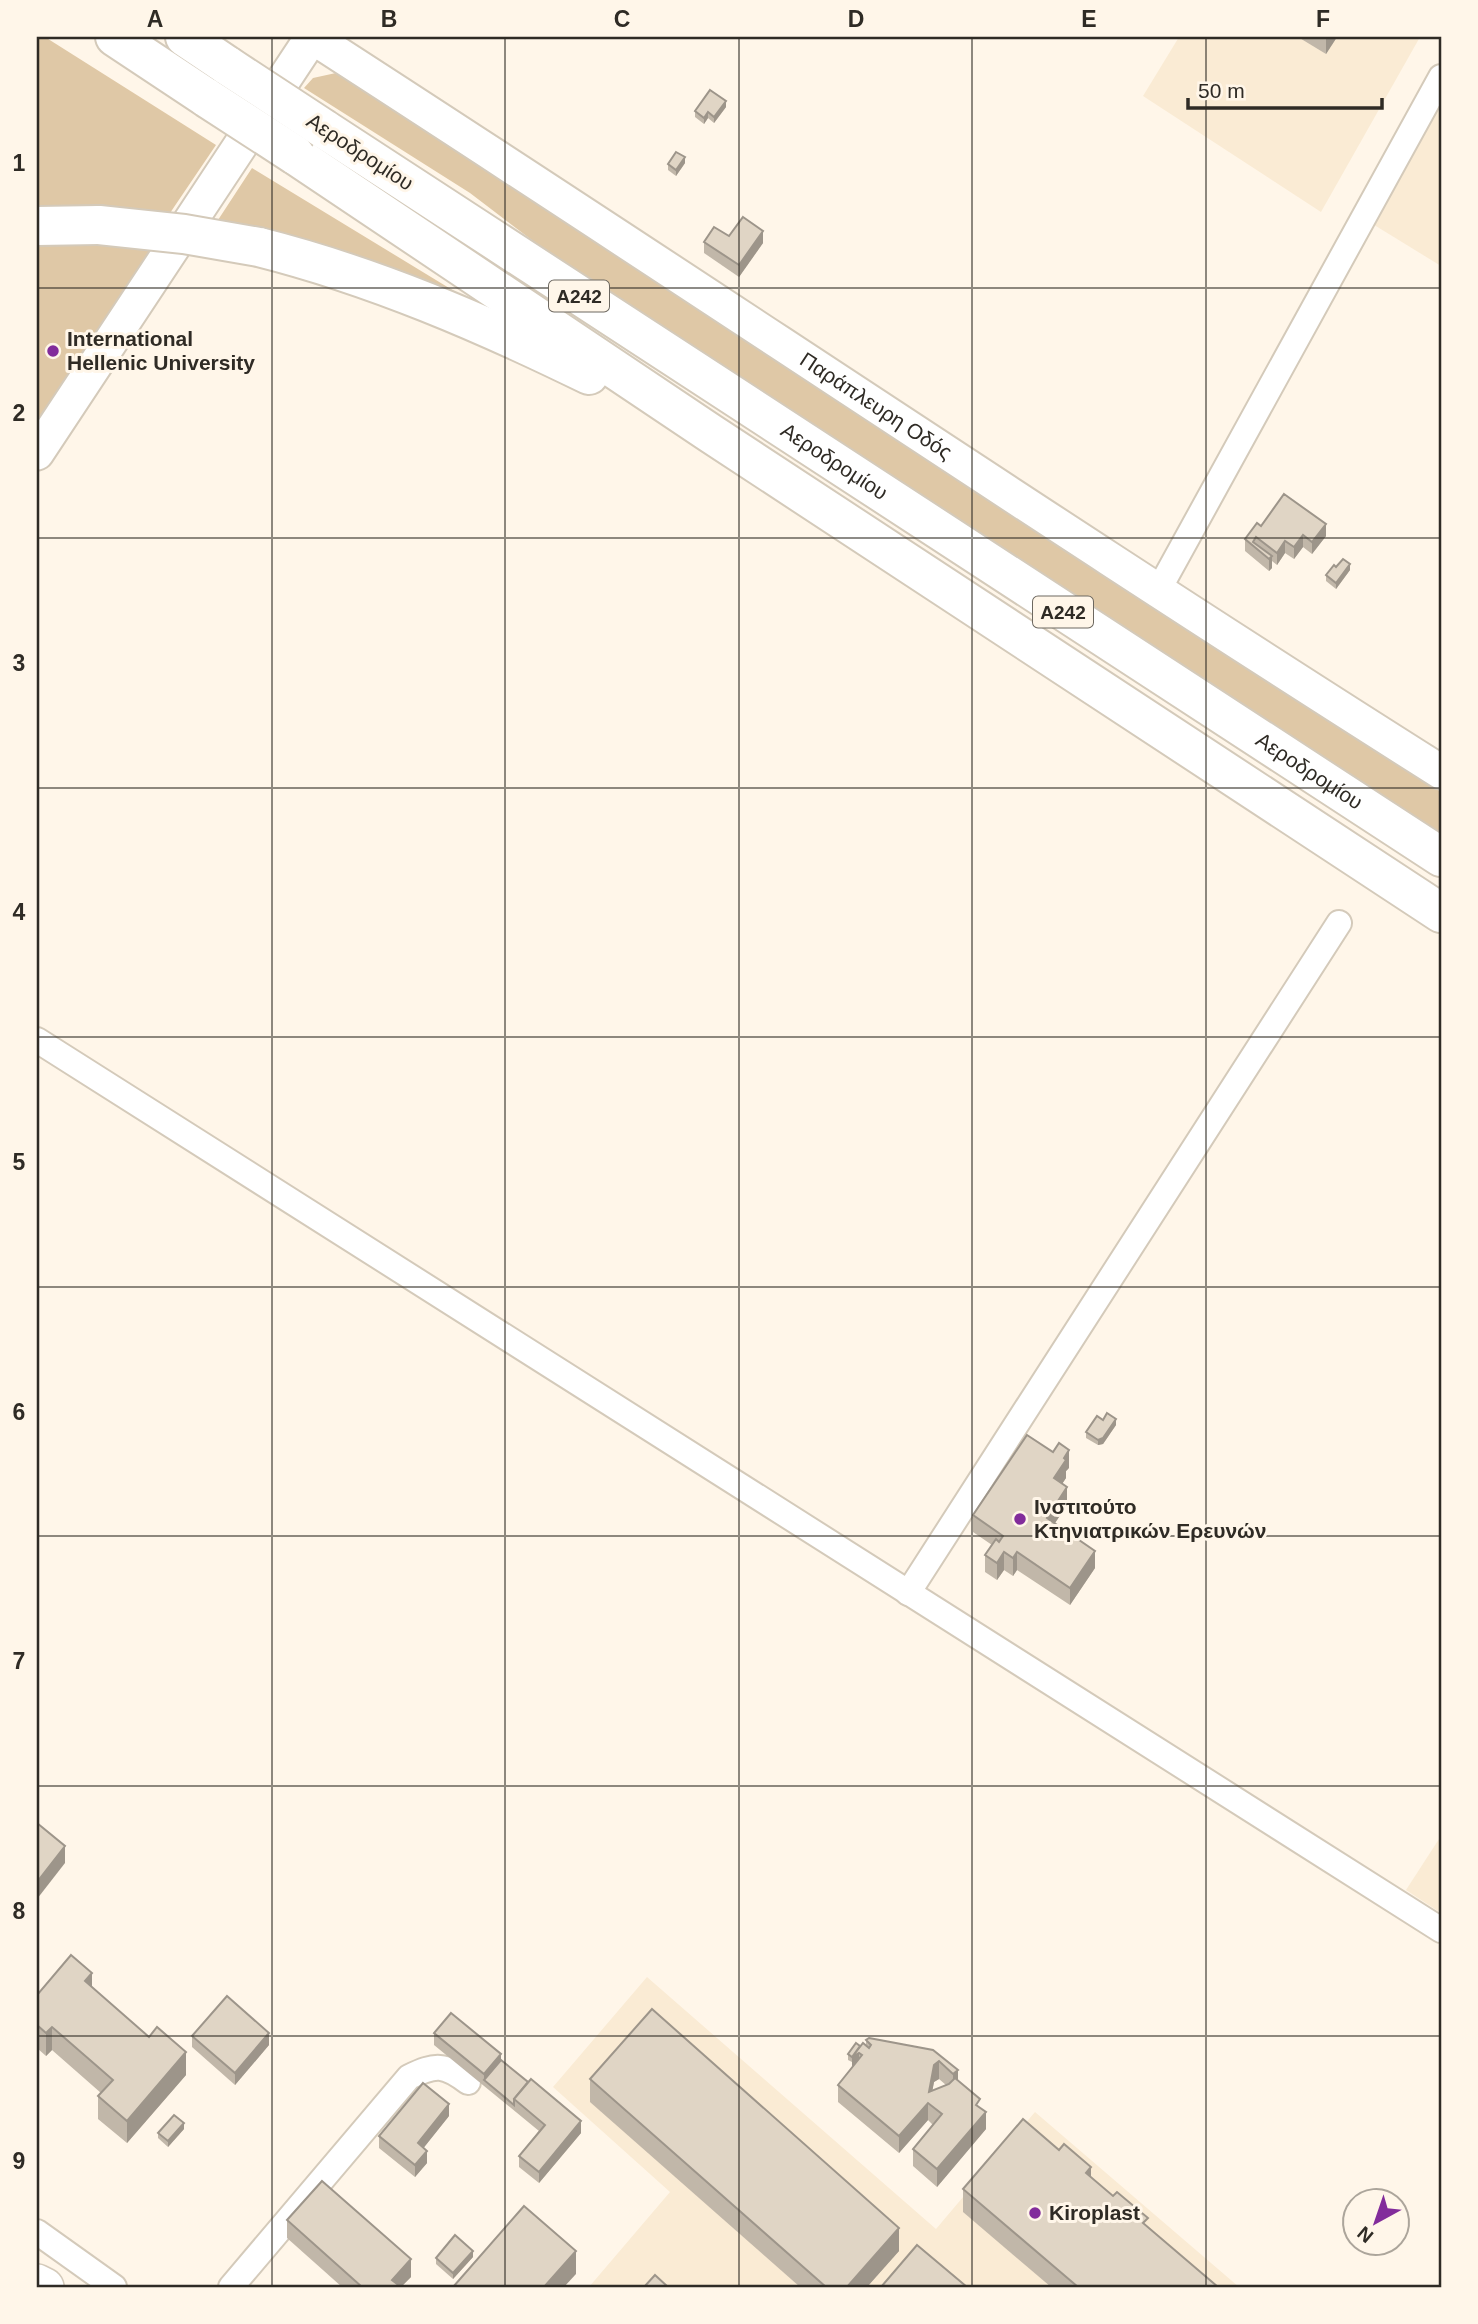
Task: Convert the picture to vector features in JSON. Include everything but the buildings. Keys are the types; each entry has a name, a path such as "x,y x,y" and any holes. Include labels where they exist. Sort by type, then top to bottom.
{"highway":[{"path":"115,37 710,433"},
{"path":"184,37 228,66"},
{"path":"198,37 228,66"},
{"name":"Αεροδρομίου","path":"228,66 1441,857"},
{"path":"37,226 99,225 184,234 259,247 321,263 417,297 557,359 710,433"},
{"name":"Αεροδρομίου","path":"710,433 1441,913"}],"main road":[{"path":"37,2283 45,2287"}],"street":[{"path":"37,453 312,37"},
{"name":"Παράπλευρη Οδός","path":"312,37 600,222 1158,591 1441,772"},
{"path":"1158,591 1441,77"},
{"path":"908,1593 1339,923"},
{"path":"37,1040 1441,1930"},
{"path":"231,2287 409,2077 432,2066 453,2070 468,2082"},
{"path":"37,2232 114,2287"}],"shaded area":[{"path":"37,37 45,37 216,145 168,216 110,209 37,207"},
{"path":"1179,37 1420,37 1321,212 1143,96"},
{"path":"345,71 1441,792 1441,839 650,330 470,193 304,88 313,78"},
{"path":"1441,104 1441,266 1371,223"},
{"path":"252,168 477,305 413,278 349,256 218,220"},
{"path":"37,239 164,244 37,436"},
{"path":"1441,1836 1441,1913 1406,1890"},
{"path":"647,1977 936,2229 1035,2112 1239,2287 589,2287 670,2192 553,2087"}],"place":[{"name":"International Hellenic University","path":"53,351"},
{"name":"Ινστιτούτο Κτηνιατρικών Ερευνών","path":"1020,1519"},
{"name":"Kiroplast","path":"1035,2213"}]}
